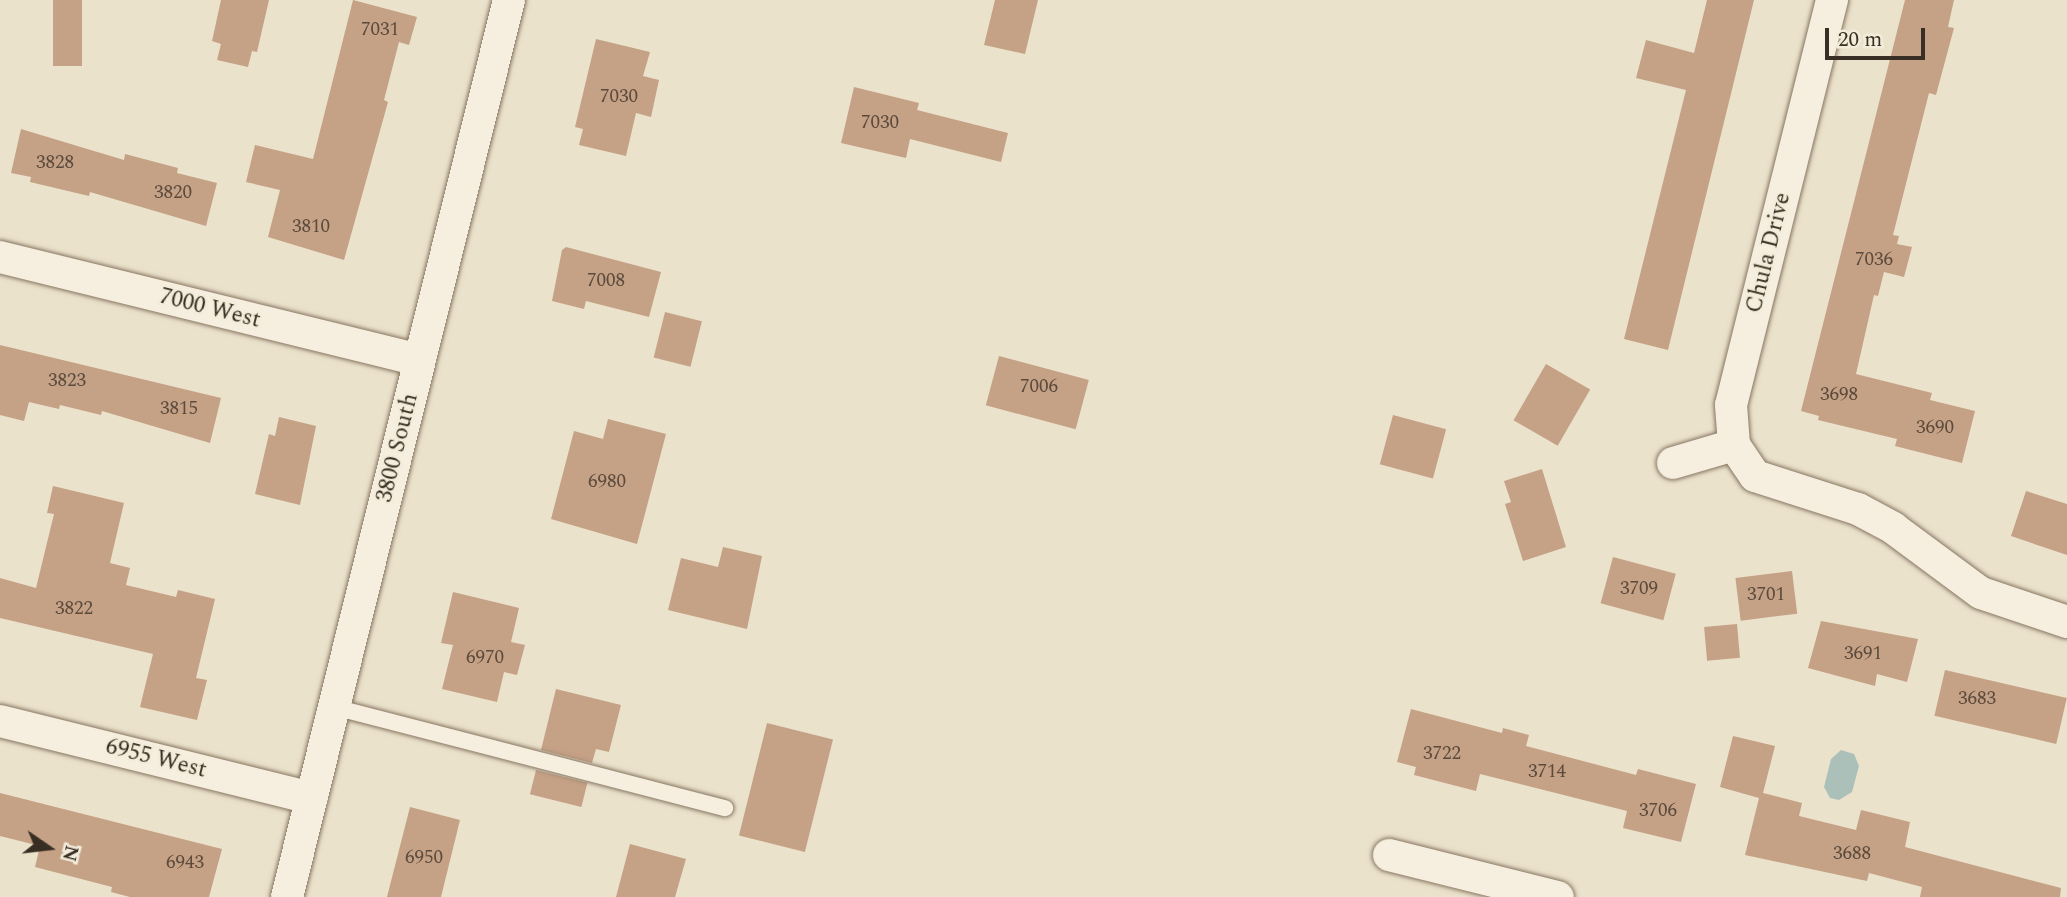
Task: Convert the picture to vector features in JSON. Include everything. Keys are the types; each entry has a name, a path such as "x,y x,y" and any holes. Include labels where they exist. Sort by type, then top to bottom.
{"street":[{"name":"3800 South","path":"287,897 509,0"},
{"name":"Chula Drive","path":"1734,445 1731,405 1832,0"},
{"name":"7000 West","path":"0,257 419,360"},
{"path":"1673,463 1734,445 1755,476 1858,509 1893,528 1980,593 2067,622"},
{"name":"6955 West","path":"0,721 312,798"},
{"path":"1388,855 1558,897"}],"lane":[{"path":"334,707 725,808"}],"water":[{"path":"1841,750 1854,754 1859,766 1852,792 1839,800 1830,798 1824,787 1831,759"}],"building":[{"path":"53,0 82,0 82,66 53,66"},
{"path":"221,0 269,0 257,52 252,51 248,67 217,60 221,44 212,41"},
{"path":"353,0 417,17 409,45 399,42 384,100 388,102 344,260 268,237 280,190 246,182 255,145 313,159"},
{"path":"995,0 1038,0 1025,54 984,45"},
{"path":"1707,0 1754,0 1668,350 1624,339 1686,90 1636,78 1646,40 1694,53"},
{"path":"1905,0 1954,0 1948,27 1954,28 1936,95 1929,93 1893,235 1899,236 1897,244 1912,247 1904,277 1884,272 1878,296 1874,295 1856,374 1932,393 1930,400 1975,411 1962,463 1895,446 1897,439 1818,420 1819,416 1801,411"},
{"path":"596,39 650,52 643,76 659,80 651,117 636,113 626,156 579,145 583,129 575,127"},
{"path":"854,87 919,103 917,110 1008,133 1001,162 910,139 906,158 841,143"},
{"path":"21,129 124,160 125,154 178,168 177,173 217,183 206,226 90,192 89,196 30,182 31,177 11,173"},
{"path":"566,247 661,272 649,317 586,301 584,309 552,301 562,250"},
{"path":"665,312 702,321 691,367 654,358"},
{"path":"0,345 221,398 210,443 102,411 101,415 60,405 59,409 29,402 24,421 0,415"},
{"path":"999,356 1089,380 1076,429 986,405"},
{"path":"1546,364 1590,390 1558,446 1514,420"},
{"path":"1393,415 1446,429 1433,478 1380,464"},
{"path":"279,417 316,426 300,505 255,494 269,434 275,436"},
{"path":"608,419 666,434 637,544 551,519 574,431 603,439"},
{"path":"1542,469 1566,547 1523,561 1505,504 1511,502 1504,481"},
{"path":"53,486 124,503 110,563 130,568 126,585 176,597 178,590 215,599 196,678 207,680 197,720 140,707 153,654 0,618 0,578 36,588 54,514 47,513"},
{"path":"2026,491 2067,504 2067,555 2011,536"},
{"path":"723,547 762,556 747,629 668,610 681,558 718,567"},
{"path":"1613,557 1676,574 1663,620 1601,603"},
{"path":"1792,571 1797,614 1741,621 1735,578"},
{"path":"453,592 519,608 511,642 525,645 517,675 504,672 497,702 442,689 453,645 441,643"},
{"path":"1821,621 1918,639 1907,682 1877,674 1875,686 1808,668"},
{"path":"1737,624 1740,658 1707,661 1704,627"},
{"path":"1945,670 2067,698 2056,744 1934,716"},
{"path":"556,689 621,705 609,752 596,749 592,763 541,750"},
{"path":"1411,709 1502,733 1503,728 1529,735 1526,746 1636,775 1638,769 1696,784 1681,842 1623,828 1627,811 1480,774 1476,791 1414,775 1416,767 1397,762"},
{"path":"767,723 833,739 805,852 739,836"},
{"path":"1733,736 1775,746 1763,793 1802,803 1799,816 1856,830 1861,810 1910,822 1905,847 2061,888 2060,897 1920,897 1922,887 1869,873 1867,881 1745,855 1759,798 1720,787"},
{"path":"536,770 587,783 581,807 530,794"},
{"path":"0,793 222,849 209,897 130,897 111,892 112,887 35,867 40,846 0,836"},
{"path":"410,807 460,820 441,897 387,897"},
{"path":"630,844 686,859 675,897 616,897"}]}
